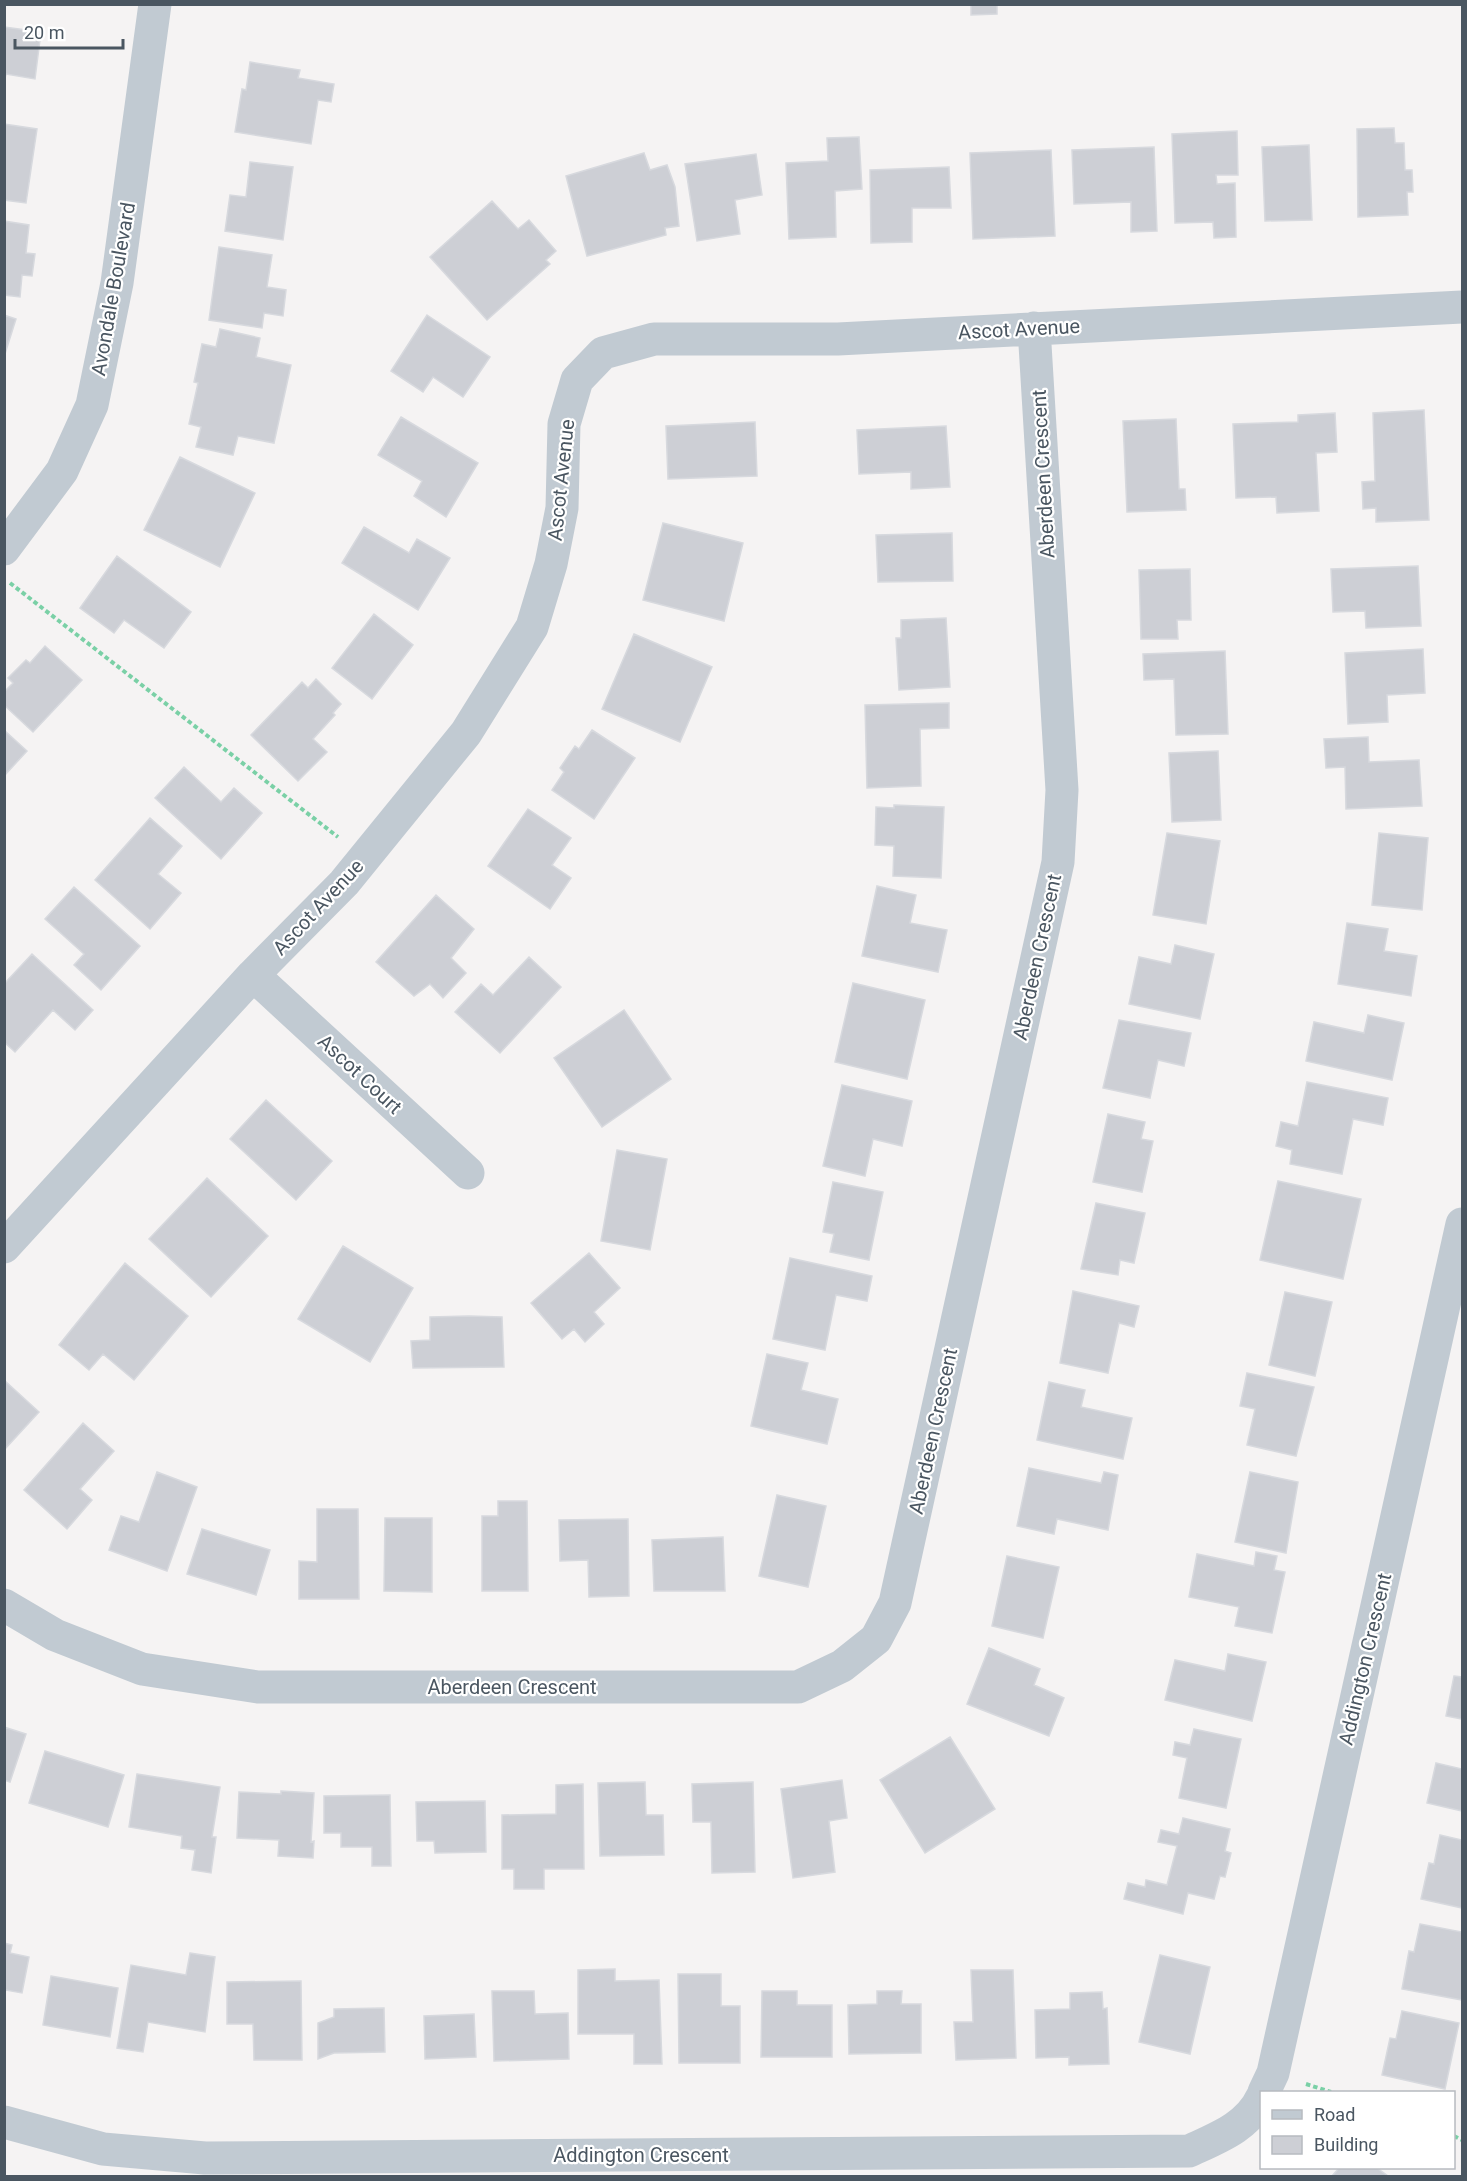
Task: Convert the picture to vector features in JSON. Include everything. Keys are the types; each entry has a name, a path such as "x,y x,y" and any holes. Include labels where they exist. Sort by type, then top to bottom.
{"street":[{"name":"Avondale Boulevard","path":"4,549 62,471 92,405 117,283 155,4"},
{"name":"Ascot Avenue","path":"4,1247 253,975 344,883 466,733 532,627 551,564 562,508 564,424 577,380 603,353 654,339 838,339 1462,307"},
{"name":"Aberdeen Crescent","path":"4,1605 55,1635 142,1669 258,1687 798,1687 842,1666 876,1639 895,1603 1058,862 1062,790 1034,328"},
{"name":"Ascot Court","path":"253,975 468,1173"},
{"name":"Addington Crescent","path":"1264,2091 1273,2073 1461,1237"},
{"name":"Addington Crescent","path":"4,2122 103,2149 205,2158 1189,2151 1229,2132 1254,2113 1260,2101"}],"path":[{"path":"4,579 365,858"}],"building":[{"path":"971,4 997,4 997,14 971,15"},
{"path":"4,27 41,32 35,79 6,74 4,82"},
{"path":"250,62 300,70 298,78 334,84 331,102 318,100 311,144 235,132 242,89 246,90"},
{"path":"4,124 37,129 26,203 4,200"},
{"path":"1394,128 1395,143 1404,143 1405,170 1412,170 1413,192 1407,192 1408,215 1358,217 1357,129"},
{"path":"1237,131 1238,175 1216,175 1217,184 1235,183 1236,237 1214,238 1213,222 1175,223 1172,134"},
{"path":"859,137 862,189 835,191 836,237 789,239 786,163 828,161 827,138"},
{"path":"1309,145 1312,220 1265,221 1262,147"},
{"path":"1154,147 1157,231 1131,232 1131,202 1074,204 1072,150"},
{"path":"1051,150 1055,236 973,239 970,153"},
{"path":"644,153 650,170 667,165 675,187 679,226 665,228 666,235 587,256 566,176"},
{"path":"756,154 762,195 735,200 740,234 697,241 685,164"},
{"path":"250,162 293,167 283,240 225,231 230,195 246,197"},
{"path":"949,167 951,208 912,208 912,242 871,243 870,170"},
{"path":"492,201 518,229 529,220 556,251 546,260 550,264 487,320 430,257"},
{"path":"4,221 29,225 26,253 35,254 32,276 22,275 20,297 4,295"},
{"path":"219,247 272,255 267,287 286,290 283,316 264,313 262,328 209,320"},
{"path":"4,315 16,319 4,357"},
{"path":"427,315 490,357 463,397 433,377 423,392 391,371"},
{"path":"220,329 260,338 256,357 291,365 274,443 238,436 233,455 196,447 201,427 189,424 198,383 194,382 202,344 216,347"},
{"path":"1424,410 1429,520 1376,522 1376,508 1363,509 1362,482 1375,481 1373,413"},
{"path":"1335,413 1337,452 1316,453 1319,511 1277,513 1276,497 1236,498 1233,424 1298,422 1298,415"},
{"path":"401,417 478,463 446,517 414,496 422,481 378,455"},
{"path":"1176,419 1179,489 1185,489 1186,510 1127,512 1123,421"},
{"path":"755,422 757,476 668,479 666,426"},
{"path":"946,426 950,487 911,489 911,472 859,474 857,430"},
{"path":"180,457 255,493 220,567 144,530"},
{"path":"663,523 743,543 724,621 643,600"},
{"path":"364,527 409,553 417,539 450,558 418,610 342,563"},
{"path":"952,533 953,581 878,582 876,535"},
{"path":"117,556 191,612 164,648 124,620 114,633 80,608"},
{"path":"1418,566 1421,626 1366,628 1365,611 1333,612 1331,569"},
{"path":"1190,569 1191,620 1177,620 1178,639 1141,639 1139,570"},
{"path":"374,614 413,645 372,699 332,668"},
{"path":"946,618 950,687 899,690 896,638 901,638 901,620"},
{"path":"634,634 712,667 680,742 602,709"},
{"path":"45,646 82,680 33,732 4,705 4,692 13,683 8,678 26,660 30,663"},
{"path":"1423,649 1425,693 1387,695 1388,722 1348,724 1345,653"},
{"path":"1225,651 1228,734 1176,735 1174,679 1144,680 1143,654"},
{"path":"316,679 341,704 333,713 335,715 313,739 327,752 298,781 251,735 302,682 308,688"},
{"path":"949,703 949,728 920,729 921,786 867,788 865,705"},
{"path":"4,730 27,751 4,776"},
{"path":"592,730 635,758 594,819 552,790 564,772 560,768 575,746 579,749"},
{"path":"1368,737 1369,762 1419,760 1422,806 1346,809 1345,767 1326,768 1324,739"},
{"path":"1218,751 1221,820 1172,822 1169,753"},
{"path":"184,767 221,802 234,788 262,813 221,859 155,798"},
{"path":"894,805 944,807 941,878 893,876 894,846 875,845 876,807 894,808"},
{"path":"528,809 571,838 552,865 571,878 550,909 488,866"},
{"path":"150,818 182,846 158,874 181,893 150,929 95,880"},
{"path":"1167,833 1220,841 1206,924 1153,915"},
{"path":"1379,833 1428,838 1422,910 1372,905"},
{"path":"877,886 916,895 910,923 947,930 938,972 862,956"},
{"path":"74,887 140,946 101,990 74,965 84,954 45,919"},
{"path":"436,895 474,929 451,958 466,973 443,998 430,984 414,996 376,962"},
{"path":"1347,923 1388,929 1384,951 1417,956 1411,996 1338,984"},
{"path":"1175,945 1214,954 1200,1019 1129,1004 1139,957 1171,964"},
{"path":"32,954 93,1010 75,1030 53,1010 15,1052 4,1042 4,984"},
{"path":"529,957 561,987 500,1053 455,1012 481,984 493,995"},
{"path":"853,983 925,1000 907,1079 835,1062"},
{"path":"624,1010 671,1079 602,1127 554,1058"},
{"path":"1368,1015 1404,1023 1392,1080 1306,1061 1314,1022 1364,1033"},
{"path":"1119,1020 1191,1033 1184,1066 1158,1060 1150,1098 1103,1088"},
{"path":"1307,1082 1388,1098 1383,1125 1353,1119 1342,1174 1290,1164 1292,1150 1276,1146 1281,1122 1298,1126"},
{"path":"842,1085 912,1101 902,1146 873,1139 865,1176 823,1166"},
{"path":"266,1100 332,1161 296,1200 230,1139"},
{"path":"1108,1114 1145,1122 1141,1139 1153,1141 1142,1192 1093,1182"},
{"path":"617,1150 667,1159 650,1250 601,1241"},
{"path":"207,1178 268,1236 211,1297 149,1239"},
{"path":"1278,1181 1361,1199 1343,1279 1260,1260"},
{"path":"833,1182 883,1192 869,1260 830,1252 834,1234 823,1232"},
{"path":"1096,1203 1145,1213 1134,1263 1120,1260 1118,1275 1081,1269"},
{"path":"343,1246 413,1288 370,1362 298,1319"},
{"path":"589,1253 620,1288 594,1312 604,1324 585,1342 574,1329 562,1339 531,1303"},
{"path":"790,1258 872,1276 867,1301 836,1295 825,1350 773,1339"},
{"path":"125,1263 188,1316 134,1380 103,1354 89,1370 59,1345"},
{"path":"1073,1291 1139,1306 1134,1327 1119,1323 1108,1373 1060,1363"},
{"path":"1285,1292 1332,1302 1315,1376 1269,1365"},
{"path":"430,1317 502,1317 504,1367 413,1368 411,1341 430,1340"},
{"path":"767,1354 808,1363 801,1390 838,1399 827,1444 751,1426"},
{"path":"1247,1373 1314,1387 1296,1456 1247,1445 1255,1409 1240,1406"},
{"path":"4,1380 39,1412 4,1450"},
{"path":"1049,1382 1085,1390 1081,1407 1132,1418 1123,1459 1037,1440"},
{"path":"83,1423 114,1451 80,1489 92,1500 67,1529 24,1490"},
{"path":"1029,1468 1101,1483 1104,1472 1118,1475 1108,1530 1057,1519 1054,1534 1017,1526"},
{"path":"157,1472 197,1487 167,1571 109,1550 121,1516 139,1522"},
{"path":"1250,1472 1298,1482 1286,1553 1235,1542"},
{"path":"777,1495 826,1506 808,1587 759,1576"},
{"path":"498,1501 527,1501 528,1591 482,1591 482,1516 498,1516"},
{"path":"317,1509 358,1509 359,1599 299,1599 299,1561 317,1562"},
{"path":"385,1518 432,1518 432,1592 384,1591"},
{"path":"628,1519 629,1596 589,1597 588,1560 560,1561 559,1520"},
{"path":"202,1529 270,1550 256,1595 187,1574"},
{"path":"723,1537 725,1591 654,1591 652,1540"},
{"path":"1256,1552 1277,1556 1274,1570 1285,1572 1272,1633 1235,1626 1239,1607 1189,1597 1197,1554 1254,1566"},
{"path":"1007,1556 1059,1567 1043,1638 992,1626"},
{"path":"989,1648 1040,1669 1034,1685 1064,1698 1049,1736 967,1704"},
{"path":"1228,1654 1266,1662 1252,1721 1165,1700 1175,1660 1225,1671"},
{"path":"1454,1676 1462,1677 1462,1719 1446,1716"},
{"path":"4,1727 26,1734 10,1782 4,1780"},
{"path":"1194,1729 1241,1739 1226,1808 1179,1798 1187,1758 1173,1755 1175,1742 1190,1745"},
{"path":"950,1737 995,1809 925,1853 880,1780"},
{"path":"45,1751 124,1775 108,1827 29,1803"},
{"path":"1436,1763 1462,1769 1462,1811 1427,1803"},
{"path":"137,1774 220,1787 212,1837 216,1837 211,1873 192,1870 195,1850 181,1848 182,1836 129,1827"},
{"path":"842,1780 847,1818 829,1821 835,1872 793,1878 781,1789"},
{"path":"645,1782 646,1815 663,1815 664,1855 600,1856 598,1783"},
{"path":"753,1782 755,1872 712,1873 711,1822 693,1822 692,1784"},
{"path":"583,1784 584,1869 544,1869 544,1889 514,1889 514,1869 502,1869 502,1815 556,1814 556,1785"},
{"path":"281,1791 314,1793 311,1842 314,1841 313,1858 278,1856 279,1840 237,1838 239,1792 281,1794"},
{"path":"390,1795 391,1866 372,1866 372,1847 341,1847 341,1833 324,1833 324,1796"},
{"path":"485,1801 486,1852 435,1853 434,1841 417,1841 416,1802"},
{"path":"1183,1818 1230,1829 1225,1851 1231,1853 1225,1877 1220,1876 1214,1899 1188,1893 1183,1914 1124,1899 1128,1883 1145,1887 1146,1880 1167,1885 1177,1846 1158,1842 1161,1830 1179,1834"},
{"path":"1440,1835 1462,1840 1462,1908 1421,1899 1429,1863 1434,1864"},
{"path":"1420,1924 1462,1932 1462,2000 1402,1989 1409,1951 1414,1952"},
{"path":"4,1943 12,1945 10,1953 29,1957 22,1993 6,1990 4,1994"},
{"path":"190,1953 215,1957 205,2032 148,2022 143,2052 117,2048 131,1965 186,1975"},
{"path":"1160,1955 1210,1967 1190,2054 1139,2042"},
{"path":"615,1969 615,1981 659,1980 662,2064 634,2064 634,2034 578,2034 578,1970"},
{"path":"971,1970 1013,1970 1016,2058 956,2060 954,2022 973,2022"},
{"path":"678,1974 721,1974 721,2006 740,2006 740,2063 679,2063"},
{"path":"51,1976 118,1988 110,2037 43,2025"},
{"path":"301,1981 302,2060 254,2060 253,2024 227,2024 227,1982"},
{"path":"492,1991 534,1991 535,2014 568,2013 569,2059 494,2061"},
{"path":"762,1991 797,1991 797,2005 832,2005 832,2057 761,2057"},
{"path":"877,1991 902,1991 901,2004 921,2004 921,2053 849,2054 848,2005 877,2004"},
{"path":"1102,1992 1103,2009 1107,2008 1109,2064 1069,2065 1069,2057 1036,2058 1035,2010 1070,2009 1070,1993"},
{"path":"384,2008 385,2052 334,2053 318,2059 318,2023 334,2017 334,2009"},
{"path":"1402,2011 1459,2023 1445,2089 1382,2075 1390,2038 1396,2039"},
{"path":"474,2014 476,2057 425,2059 424,2016"},
{"path":"1338,2169 1378,2169 1388,2176 1332,2176"}]}
